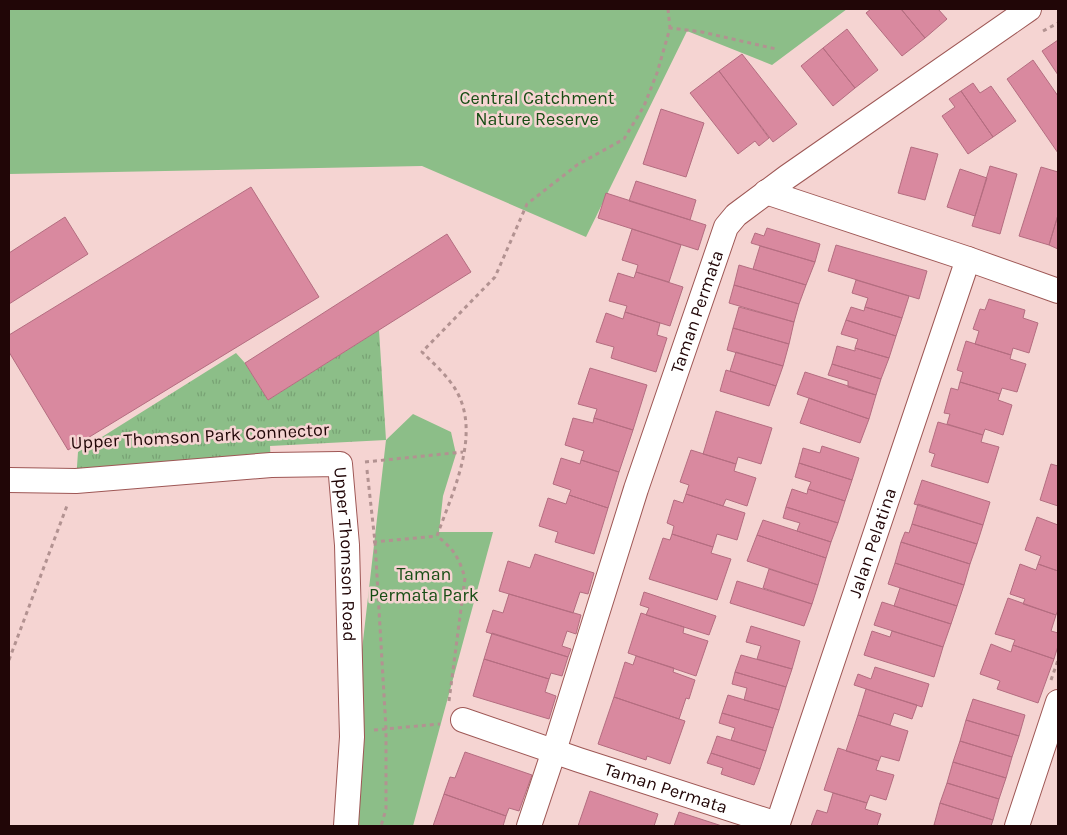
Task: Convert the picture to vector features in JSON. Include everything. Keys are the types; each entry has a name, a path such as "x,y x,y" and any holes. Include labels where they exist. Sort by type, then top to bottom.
{"street":[{"name":"Taman Permata","path":"529,826 636,489 726,227 736,215 766,192 1029,9"},
{"path":"766,192 1058,291"},
{"name":"Jalan Pelatina","path":"777,825 968,259"},
{"name":"Upper Thomson Road","path":"9,480 76,481 271,465 340,464 346,545 352,732 346,826"},
{"path":"1018,826 1058,702"},
{"name":"Taman Permata","path":"456,722 554,751 777,825"}],"path":[{"path":"437,536 459,476 468,430 464,410 457,392 422,352 495,277 527,204 577,165 624,139 644,106 657,73 670,28 668,9"},
{"path":"1041,32 1058,23"},
{"path":"670,28 702,32 776,49"},
{"path":"340,464 463,452"},
{"path":"366,462 375,542 386,729 386,802 381,826"},
{"path":"9,660 76,481"},
{"path":"346,545 437,536 451,547 460,562 465,578 447,714 456,722"},
{"path":"352,732 456,722"}],"green space":[{"name":"Central Catchment Nature Reserve","path":"9,9 847,9 772,65 687,31 586,237 422,166 9,174"},
{"path":"379,330 386,440 270,446 271,465 76,481 78,452 236,353 245,363 268,400"},
{"name":"Taman Permata Park","path":"413,414 451,432 456,454 443,496 439,532 493,532 413,826 346,826 352,737 386,440"}],"building":[{"path":"871,9 901,9 925,38 902,56 866,13"},
{"path":"901,9 938,9 947,19 925,38"},
{"path":"847,29 878,70 855,88 823,48"},
{"path":"1058,40 1058,75 1042,51"},
{"path":"823,48 855,88 833,106 801,66"},
{"path":"742,54 797,124 773,142 719,71"},
{"path":"1033,60 1058,96 1058,153 1007,79"},
{"path":"719,71 769,138 759,146 755,141 738,154 690,93"},
{"path":"973,83 980,93 991,86 1016,121 993,137 961,91"},
{"path":"961,91 993,137 968,154 942,116 955,107 949,99"},
{"path":"661,109 704,123 686,177 643,164"},
{"path":"911,147 938,154 925,200 898,193"},
{"path":"990,166 1017,174 1000,234 972,226"},
{"path":"1041,167 1058,172 1058,215 1049,245 1019,236"},
{"path":"960,169 987,178 975,216 947,207"},
{"path":"636,181 696,200 690,220 629,201"},
{"path":"251,187 319,297 68,450 9,352 9,335"},
{"path":"606,193 706,225 698,250 598,218"},
{"path":"1058,215 1058,249 1049,245"},
{"path":"65,217 88,254 9,304 9,253"},
{"path":"767,228 820,244 815,262 751,243 755,233 764,236"},
{"path":"632,229 681,245 669,282 636,272 638,265 622,260"},
{"path":"447,234 471,272 268,400 245,363"},
{"path":"836,245 927,271 919,299 828,271"},
{"path":"760,246 815,262 806,285 753,269"},
{"path":"739,265 806,285 799,304 734,285"},
{"path":"636,272 683,287 670,326 625,312 627,306 609,301 618,273 634,278"},
{"path":"856,280 909,296 902,318 865,307 868,298 852,293"},
{"path":"734,285 799,304 794,322 729,303"},
{"path":"989,299 1025,310 1023,318 1038,323 1029,353 1013,348 1011,355 975,344 979,331 973,329 980,309 985,310"},
{"path":"739,307 794,322 789,344 733,328"},
{"path":"851,307 864,311 865,307 902,318 896,336 846,320"},
{"path":"625,312 660,323 657,335 667,338 656,372 611,358 614,347 596,342 606,313 623,319"},
{"path":"846,320 896,336 889,358 855,348 858,339 841,334"},
{"path":"733,328 789,344 783,366 727,350"},
{"path":"966,341 1011,355 1010,359 1026,364 1017,392 1002,388 1000,394 960,382 963,372 957,370"},
{"path":"837,346 855,351 855,348 889,358 881,379 832,364"},
{"path":"736,352 783,366 776,386 730,371"},
{"path":"832,364 881,379 876,395 848,387 848,381 828,375"},
{"path":"590,368 647,385 633,430 594,418 597,409 578,404"},
{"path":"726,370 776,386 769,406 720,391"},
{"path":"805,372 876,395 869,419 797,394"},
{"path":"960,382 1000,394 998,400 1012,405 1003,435 985,429 983,435 947,424 950,414 944,413 951,388 958,390"},
{"path":"809,398 869,419 860,443 800,423"},
{"path":"716,411 772,428 761,464 738,457 736,464 703,454"},
{"path":"573,418 593,423 594,418 633,430 619,472 581,460 584,451 565,445"},
{"path":"938,422 983,435 981,442 999,447 988,483 931,466 935,454 929,452"},
{"path":"822,446 859,458 852,480 799,463 803,448 820,453"},
{"path":"691,450 736,464 734,471 756,478 747,506 726,499 723,506 686,494 689,485 680,482"},
{"path":"561,458 580,464 581,460 619,472 608,508 569,495 571,490 553,484"},
{"path":"799,463 852,480 845,501 808,489 811,482 795,477"},
{"path":"1051,464 1058,466 1058,506 1040,500"},
{"path":"922,480 990,502 983,525 914,504"},
{"path":"792,489 807,494 808,489 845,501 838,523 786,507"},
{"path":"686,494 745,513 737,540 717,534 713,547 672,534 674,526 667,523 674,500 683,503"},
{"path":"569,495 608,508 594,554 555,542 558,532 539,526 548,498 566,504"},
{"path":"918,504 983,525 977,544 912,524"},
{"path":"786,507 838,523 831,542 797,531 800,523 783,518"},
{"path":"1037,517 1058,525 1058,571 1038,564 1041,556 1025,550"},
{"path":"763,520 831,542 826,558 757,535"},
{"path":"912,524 977,544 970,564 901,542 905,532 909,533"},
{"path":"672,534 713,547 711,553 731,559 717,600 649,579 663,538 670,540"},
{"path":"757,535 826,558 818,585 747,561"},
{"path":"901,542 970,564 964,585 895,563"},
{"path":"535,554 594,573 588,594 580,592 573,613 499,591 508,561 530,568"},
{"path":"895,563 964,585 957,606 888,584"},
{"path":"1020,564 1036,570 1038,564 1058,571 1058,610 1056,615 1023,604 1025,599 1010,594"},
{"path":"769,569 818,585 812,604 763,588"},
{"path":"737,581 812,604 804,626 730,603"},
{"path":"900,588 957,606 951,624 894,606"},
{"path":"644,592 716,616 709,635 646,615 649,608 640,605"},
{"path":"509,594 581,615 576,634 567,631 562,646 571,649 568,657 486,632 493,610 503,613"},
{"path":"1008,598 1056,615 1051,631 1058,633 1058,646 1054,659 1013,645 1015,640 995,634"},
{"path":"882,602 951,624 943,647 874,625"},
{"path":"641,613 684,627 683,633 708,641 696,676 628,653"},
{"path":"751,626 800,641 792,669 757,659 761,646 746,642"},
{"path":"872,631 890,637 892,631 943,647 934,677 864,655"},
{"path":"492,633 568,657 562,676 551,673 549,679 484,659"},
{"path":"991,644 1011,652 1013,645 1054,659 1038,703 997,689 1000,681 980,674"},
{"path":"741,655 792,669 786,687 735,672"},
{"path":"636,656 674,668 673,672 695,680 689,699 686,698 679,719 614,697 625,662 633,665"},
{"path":"484,659 549,679 545,692 556,696 549,719 473,696"},
{"path":"875,667 929,684 922,707 854,685 858,674 871,679"},
{"path":"735,672 786,687 779,710 744,700 747,688 732,684"},
{"path":"866,689 917,705 912,719 894,713 890,725 858,715"},
{"path":"728,695 779,710 773,728 722,713"},
{"path":"614,697 685,721 670,764 647,756 646,760 598,744"},
{"path":"973,699 1025,715 1019,736 966,720"},
{"path":"722,713 773,728 766,751 731,740 735,728 719,723"},
{"path":"858,715 908,731 899,761 881,756 879,761 846,751"},
{"path":"966,720 1019,736 1012,757 960,741"},
{"path":"717,736 766,751 760,769 711,753"},
{"path":"960,741 1012,757 1006,778 953,762"},
{"path":"838,748 879,761 876,770 894,775 886,800 870,795 867,803 824,790"},
{"path":"465,752 532,775 519,811 509,808 506,816 444,794 450,777 455,778"},
{"path":"711,753 760,769 754,785 721,774 723,768 707,763"},
{"path":"953,762 1006,778 999,799 947,783"},
{"path":"947,783 999,799 993,820 940,803"},
{"path":"590,791 658,814 654,826 578,826"},
{"path":"833,793 867,803 865,809 881,814 877,826 811,826 817,810 827,813"},
{"path":"444,794 506,816 503,826 433,826"},
{"path":"940,803 993,820 991,826 934,825"},
{"path":"679,812 722,826 674,826"}]}
